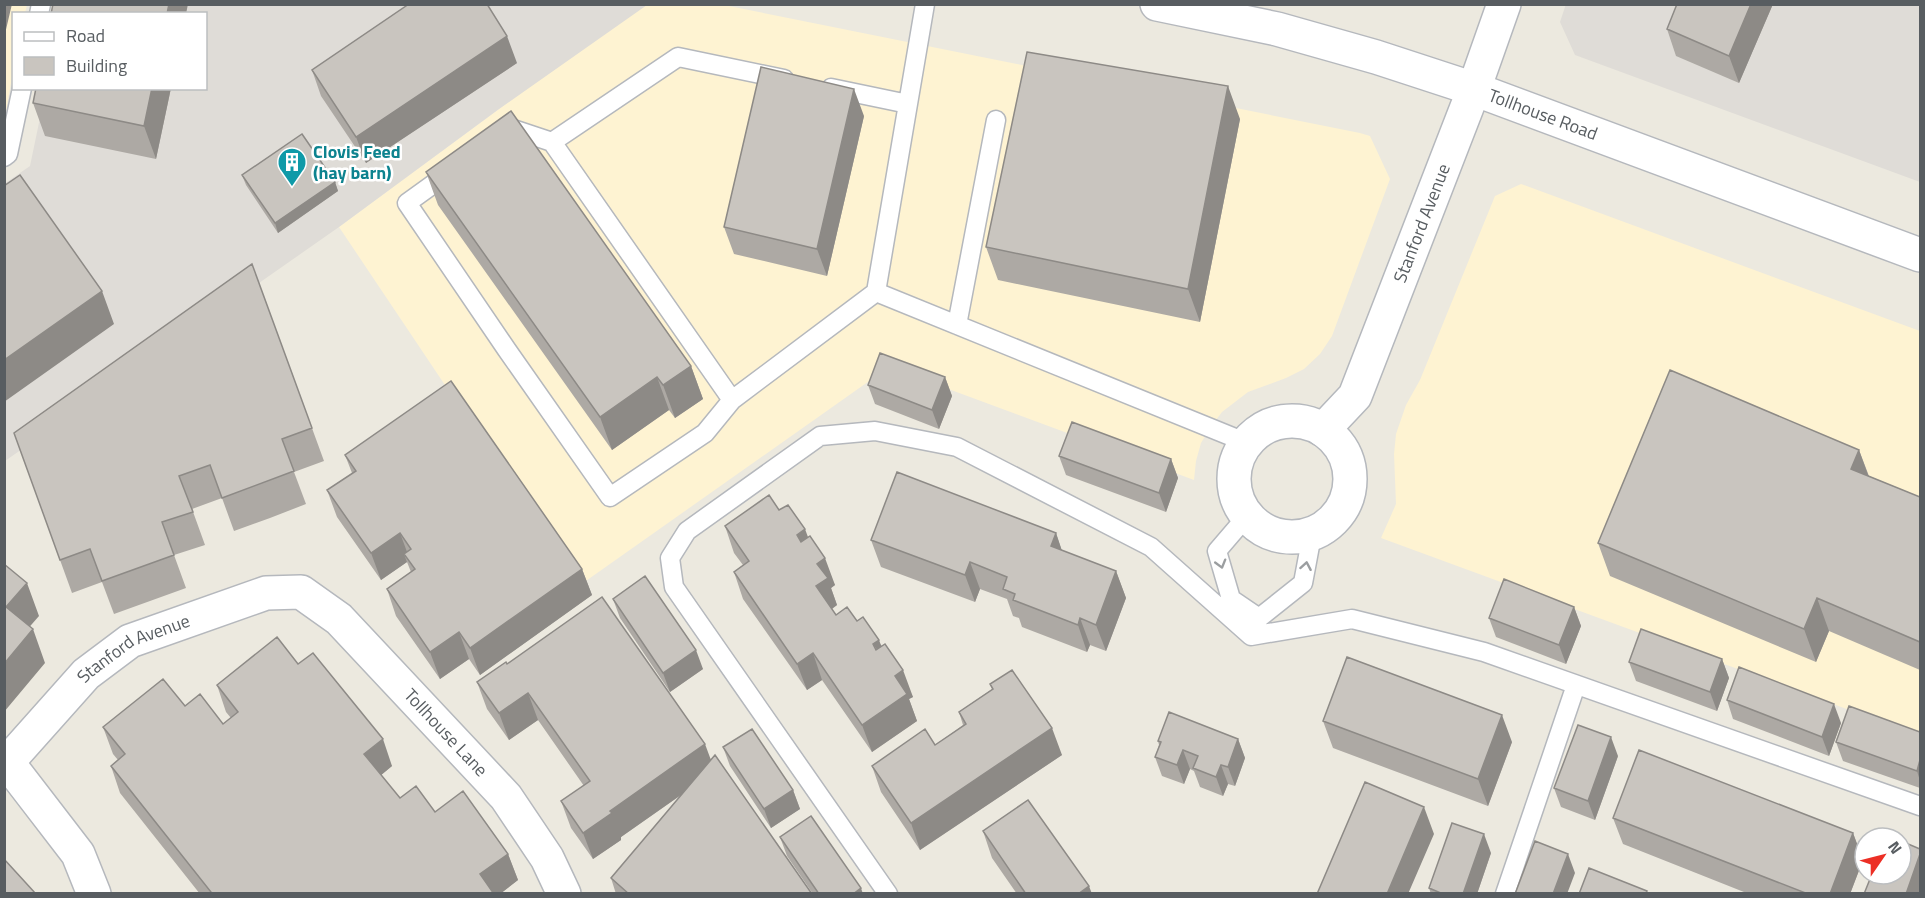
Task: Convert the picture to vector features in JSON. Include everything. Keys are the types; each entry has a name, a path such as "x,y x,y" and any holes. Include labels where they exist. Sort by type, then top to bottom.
{"street":[{"name":"Tollhouse Road","path":"1157,4 1197,8 1277,29 1376,57 1474,89 1920,255"},
{"name":"Stanford Avenue","path":"1323,430 1355,396 1474,89 1504,4"},
{"path":"1296,420 1316,425 1323,430 1332,436 1345,452 1351,471 1350,491 1342,510 1329,525 1311,535 1276,536 1260,528 1247,516 1237,500 1233,480 1236,460 1245,442 1260,429 1277,422 1296,420"},
{"name":"Stanford Avenue","path":"6,764 86,674 130,641 266,592 301,592"},
{"name":"Tollhouse Lane","path":"301,592 339,619 506,797 547,858 564,894"},
{"path":"6,764 78,854 94,894"}],"lane":[{"path":"463,162 407,203 610,497 705,433 732,400 876,292 925,4"},
{"path":"552,142 678,57 908,104"},
{"path":"4,157 8,154 22,90"},
{"path":"957,325 996,120"},
{"path":"492,142 510,128 552,142 732,400"},
{"path":"876,292 1245,442"},
{"path":"888,894 674,587 670,558 687,531 820,436 875,431 957,447 1151,547 1251,636"},
{"path":"1247,516 1217,551 1231,599 1259,618"},
{"path":"1251,636 1259,618 1303,583 1311,535"},
{"path":"1251,636 1352,619 1484,652 1920,806"},
{"path":"1505,894 1576,685"}],"shaded area":[{"path":"647,4 724,5 1360,133 1370,136 1390,179 1332,336 1320,354 1304,369 1248,392 1222,412 1201,443 1194,480 889,367 583,583 455,400 339,227"},
{"path":"1566,4 1920,5 1920,182 1575,55 1560,22"},
{"path":"5,5 27,5 25,12 12,12 12,78 5,116"},
{"path":"63,5 647,5 499,109 339,227 5,461 4,184 30,166 46,90 207,90 207,12 61,12"},
{"path":"1521,184 1920,331 1920,736 1381,538 1396,504 1394,454 1396,434 1406,405 1420,380 1495,196"}],"building":[{"path":"53,4 169,4 167,12 51,12"},
{"path":"409,4 487,4 507,36 356,137 312,70"},
{"path":"1677,4 1751,4 1729,56 1667,29"},
{"path":"1027,52 1228,86 1188,289 986,247"},
{"path":"761,67 854,89 817,249 724,227"},
{"path":"36,90 152,90 144,126 33,103"},
{"path":"511,111 691,366 663,385 657,377 600,417 426,172"},
{"name":"Clovis Feed (hay barn)","path":"302,134 335,182 275,223 242,175"},
{"path":"20,175 102,291 4,360 4,186"},
{"path":"252,264 312,428 282,439 294,471 222,498 210,465 179,476 193,512 162,522 174,555 102,581 90,549 60,560 14,433"},
{"path":"880,353 945,377 932,410 868,385"},
{"path":"1670,370 1859,450 1851,469 1920,497 1920,642 1817,598 1804,629 1598,543"},
{"path":"451,381 582,569 470,648 459,632 430,652 387,589 415,569 404,554 411,549 400,533 371,553 327,490 356,471 345,455"},
{"path":"1072,422 1171,459 1159,493 1059,456"},
{"path":"897,472 1056,533 1051,546 1116,571 1096,625 1080,618 1078,625 1013,600 1015,594 1003,589 1007,577 970,562 965,575 871,540"},
{"path":"769,495 779,510 788,505 805,529 797,535 801,542 810,536 825,558 817,564 828,578 816,586 836,615 847,607 857,621 863,617 879,640 873,644 876,650 885,644 903,670 895,676 907,694 862,725 813,653 797,664 734,572 749,561 725,526"},
{"path":"4,564 27,583 6,607 33,629 4,664"},
{"path":"645,576 696,650 663,673 613,599"},
{"path":"1504,579 1574,607 1559,645 1489,618"},
{"path":"602,597 705,744 610,811 612,813 583,833 561,801 590,781 528,693 499,713 477,682 506,662 507,664"},
{"path":"1641,629 1722,659 1710,692 1629,662"},
{"path":"277,637 298,664 313,653 383,739 364,754 400,798 416,786 435,812 463,791 508,854 480,874 494,894 208,894 211,892 111,766 125,754 103,727 163,679 185,706 200,694 223,724 238,712 217,685"},
{"path":"1347,657 1502,715 1478,779 1323,721"},
{"path":"1739,667 1834,704 1822,737 1727,700"},
{"path":"1012,670 1052,728 911,823 872,766 925,729 935,745 966,724 959,712 993,689 990,684"},
{"path":"1849,706 1920,732 1920,760 1917,771 1836,742"},
{"path":"1169,712 1238,739 1228,767 1221,765 1216,777 1193,768 1198,756 1183,750 1177,765 1155,757 1161,742 1158,741"},
{"path":"1578,725 1611,737 1588,801 1554,788"},
{"path":"752,729 793,790 764,809 723,747"},
{"path":"1639,750 1853,833 1830,894 1808,894 1613,818"},
{"path":"715,755 812,894 629,894 611,878"},
{"path":"1365,782 1424,807 1387,894 1317,894"},
{"path":"1028,800 1089,886 1078,894 1026,894 983,831"},
{"path":"811,816 861,888 853,894 819,894 780,837"},
{"path":"1452,823 1484,834 1463,894 1443,894 1429,888"},
{"path":"1535,841 1568,854 1553,894 1515,894"},
{"path":"1913,846 1920,849 1913,874"},
{"path":"4,859 36,894 4,894"},
{"path":"1589,868 1647,891 1646,894 1579,894"},
{"path":"1867,886 1909,886 1906,894 1864,894"}],"place":[{"name":"Clovis Feed (hay barn)","path":"292,188"}]}
